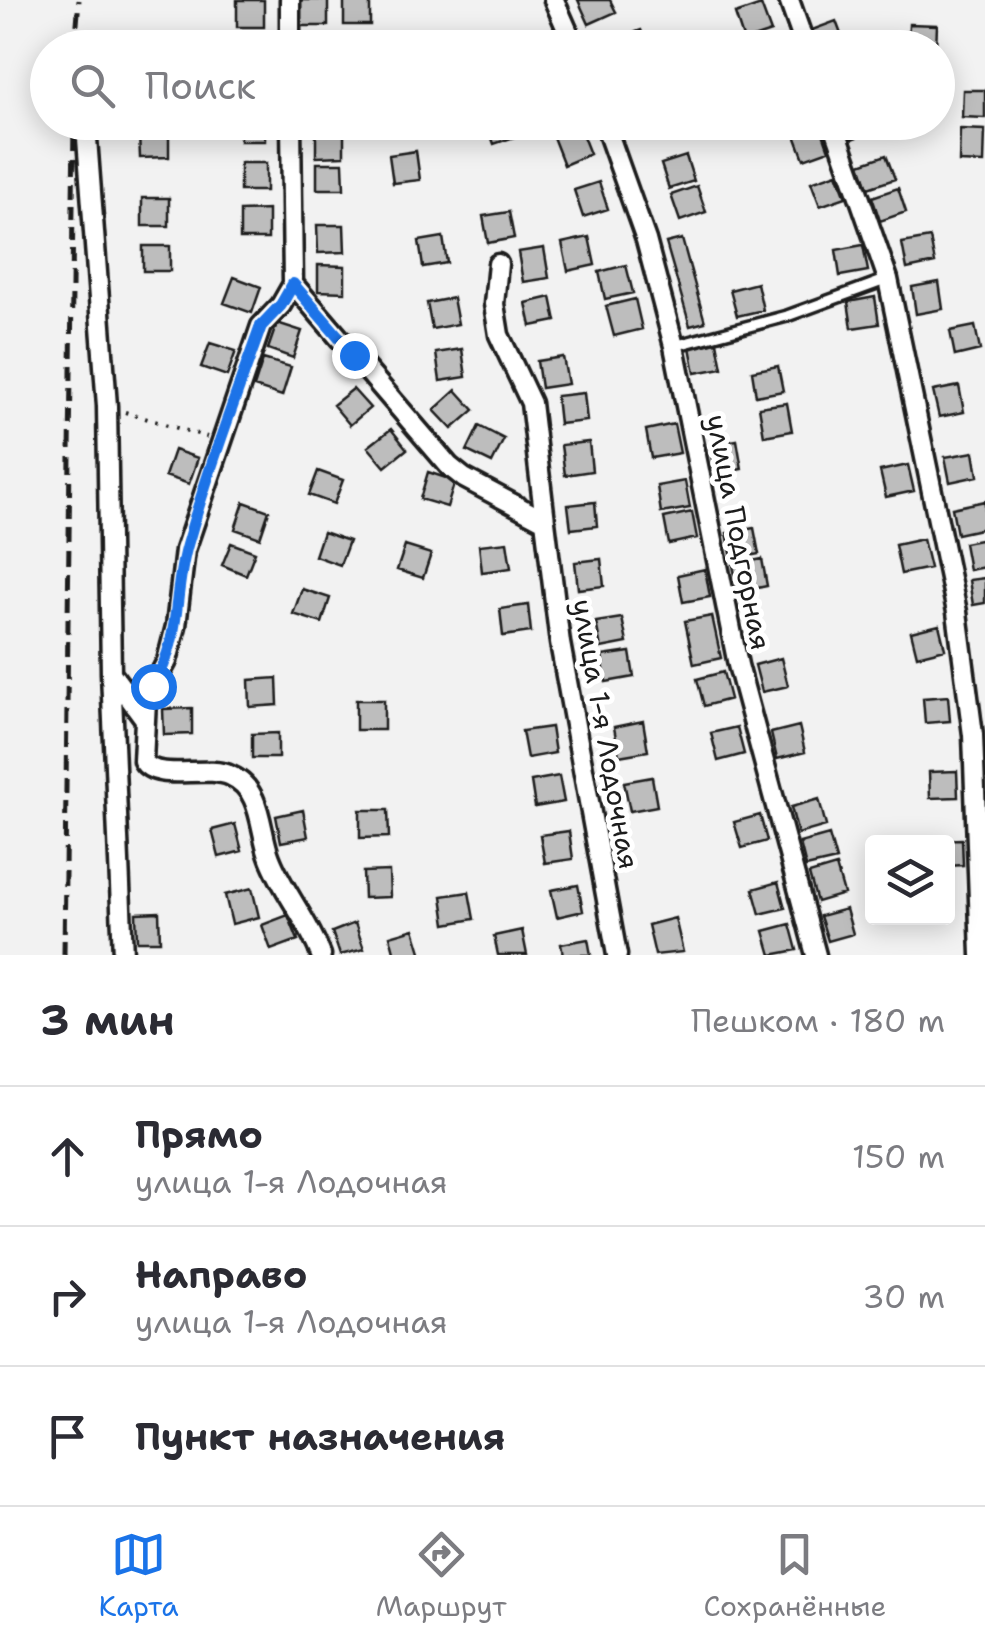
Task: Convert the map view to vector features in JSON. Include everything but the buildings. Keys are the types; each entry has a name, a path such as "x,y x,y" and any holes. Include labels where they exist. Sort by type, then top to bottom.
{"street":[{"path":"290,0 290,30"},
{"path":"554,0 567,30"},
{"path":"789,0 800,30"},
{"path":"87,140 106,406 111,673 123,955"},
{"path":"291,140 293,284 281,305 261,326 185,550 168,661 146,700 143,760 147,768 162,773 211,771 232,776 248,789 258,807 275,872 309,924 321,955"},
{"name":"улица Подгорная","path":"610,140 646,240 674,346 738,665 816,955"},
{"path":"839,140 888,279 958,612 973,735 980,955"},
{"name":"улица 1-я Лодочная","path":"498,264 494,304 499,336 531,403 560,642 617,955"},
{"path":"293,284 449,466 545,521"},
{"path":"111,673 144,718"}],"lane":[{"path":"674,346 787,316 888,279"}],"path":[{"path":"106,406 221,441"}],"railway":[{"path":"76,30 79,0"},
{"path":"64,955 74,140"}],"route":[{"path":"153,686 168,661 185,550 261,326 281,305 293,284 354,355"}]}
